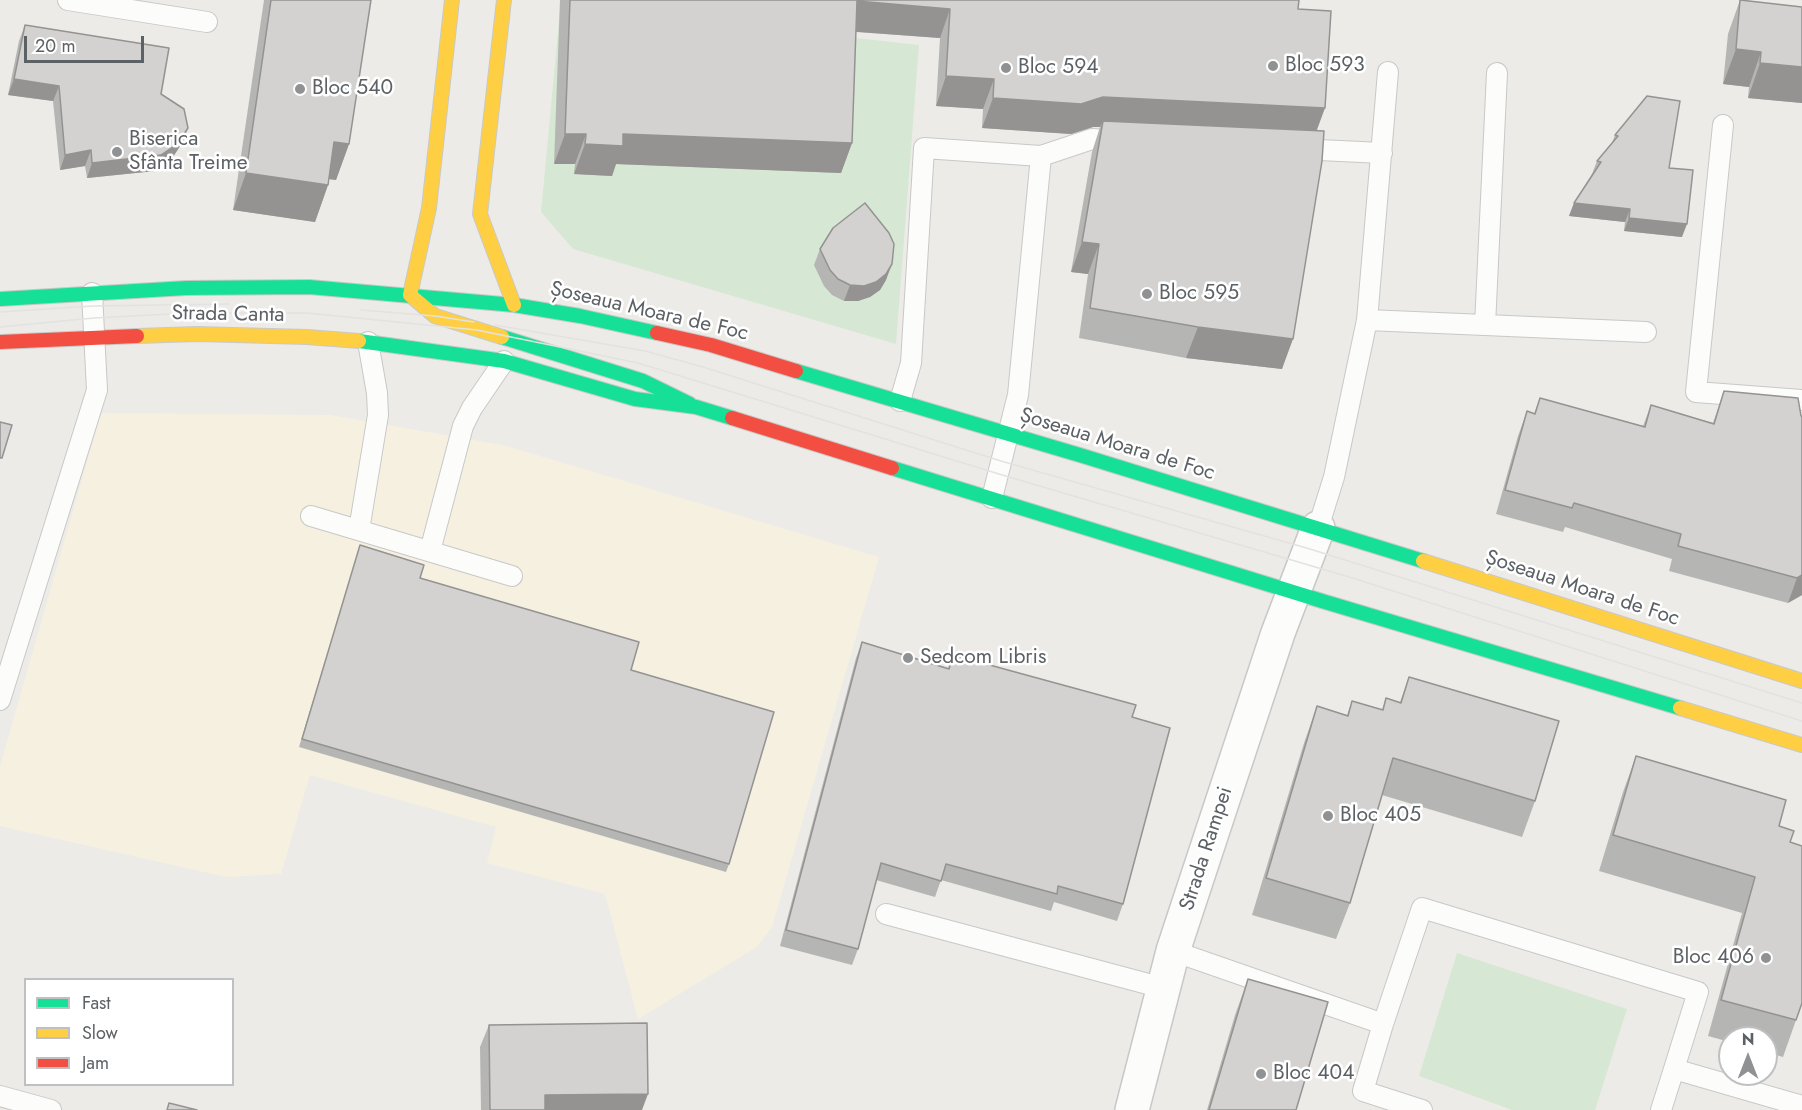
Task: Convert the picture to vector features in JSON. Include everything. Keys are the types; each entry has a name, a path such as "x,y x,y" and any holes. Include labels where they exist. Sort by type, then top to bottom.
{"main road":[{"path":"452,0 429,208 410,296 435,315 642,381 696,406 908,474 1802,745"},
{"path":"504,0 480,214 514,305"},
{"name":"Strada Canta","path":"0,299 186,288 309,287 410,296"},
{"name":"Șoseaua Moara de Foc","path":"410,296 514,305 580,315 711,345 1318,528 1802,681"},
{"name":"Strada Canta","path":"0,342 196,334 307,337 368,342 504,361"},
{"path":"504,361 635,399 696,406"}],"street":[{"name":"Strada Rampei","path":"1132,1110 1173,951 1278,633 1318,528"}],"lane":[{"path":"68,0 207,22"},
{"path":"1318,528 1334,477 1367,320 1388,72"},
{"path":"1485,325 1497,73"},
{"path":"1723,125 1696,392 1802,400"},
{"path":"900,401 911,363 924,148 1041,156 1092,140 1136,142"},
{"path":"1276,148 1382,153"},
{"path":"992,498 1018,394 1041,156"},
{"path":"0,700 97,390 92,293"},
{"path":"1367,320 1646,332"},
{"path":"359,530 378,415 377,393 368,342"},
{"path":"430,551 463,426 472,408 504,361"},
{"path":"311,516 512,576"},
{"path":"1422,1110 1363,1091 1422,908 1698,992 1661,1110"},
{"path":"886,914 1163,988"},
{"path":"1173,951 1383,1024"},
{"path":"1674,1069 1802,1106"},
{"path":"0,1096 51,1110"}],"shaded area":[{"path":"101,413 330,415 503,445 879,557 772,927 757,947 638,1019 605,894 487,863 496,827 310,775 281,874 226,877 0,826 0,766"}],"green space":[{"path":"561,0 696,0 802,32 919,45 896,344 573,249 541,212"},
{"path":"1457,953 1627,1009 1595,1110 1512,1110 1419,1076"}],"building":[{"name":"Bloc 540","path":"271,0 371,0 349,144 334,142 328,185 246,173"},
{"path":"570,0 1299,0 1298,9 1331,11 1325,108 1103,97 1081,104 993,98 994,79 946,76 950,9 857,1 852,143 623,134 623,146 585,144 586,134 565,134"},
{"path":"1740,0 1802,7 1802,67 1760,63 1761,52 1736,49"},
{"path":"25,25 169,48 161,94 184,109 188,128 177,144 161,155 92,163 91,150 65,155 59,86 14,79"},
{"path":"1647,96 1680,101 1669,168 1693,170 1687,224 1629,218 1630,209 1574,203 1601,162 1597,161"},
{"path":"1103,121 1324,131 1322,161 1293,339 1198,327 1090,308 1099,244 1082,242"},
{"path":"865,203 889,233 894,244 892,264 886,274 876,282 864,286 850,285 838,279 830,270 820,249 833,228"},
{"path":"1724,391 1798,398 1802,416 1802,575 1797,578 1678,546 1681,534 1574,503 1572,508 1505,490 1527,411 1535,414 1540,398 1645,427 1651,405 1714,424"},
{"path":"0,422 12,425 2,458 0,458"},
{"path":"360,545 424,565 420,578 639,642 631,670 774,712 729,864 302,739"},
{"path":"862,642 949,669 953,655 1136,705 1132,717 1170,728 1123,904 1058,886 1057,894 946,864 941,881 881,863 858,949 786,930"},
{"name":"Bloc 405","path":"1409,677 1559,721 1535,801 1393,758 1350,903 1266,878 1317,706 1348,716 1352,701 1383,710 1386,698 1401,703"},
{"name":"Bloc 406","path":"1636,756 1786,800 1779,826 1794,831 1790,842 1802,846 1802,1003 1796,1020 1721,1000 1755,877 1613,835"},
{"name":"Bloc 404","path":"1248,979 1328,1002 1296,1110 1209,1110"},
{"path":"647,1023 648,1094 545,1095 545,1110 490,1110 489,1025"},
{"path":"169,1103 197,1110 167,1110"}],"tram line":[{"path":"0,312 93,306 229,304"},
{"path":"361,310 435,316 474,322"},
{"path":"0,327 94,318 189,313 307,313 477,330 638,363 999,474 1346,576 1802,721"},
{"path":"495,325 645,351 703,367 1001,461 1310,549 1802,703"}],"traffic: fast":[{"path":"0,299 186,288 309,287 514,305 580,316 657,333"},
{"path":"502,337 643,381 690,404"},
{"path":"359,341 504,361 635,399 696,407 732,418"},
{"path":"796,371 1083,456 1423,561"},
{"path":"892,468 1322,601 1680,708"}],"traffic: slow":[{"path":"452,0 429,208 410,295 435,316 502,337"},
{"path":"504,0 480,214 514,305"},
{"path":"137,336 197,334 359,341"},
{"path":"1423,561 1802,681"},
{"path":"1680,708 1802,745"}],"traffic: jam":[{"path":"657,333 711,345 796,371"},
{"path":"0,342 137,336"},
{"path":"732,418 892,468"}],"place":[{"name":"Bloc 593","path":"1273,66"},
{"name":"Bloc 594","path":"1006,68"},
{"name":"Bloc 540","path":"300,89"},
{"name":"Biserica Sfânta Treime","path":"117,152"},
{"name":"Bloc 595","path":"1147,294"},
{"name":"Sedcom Libris","path":"908,658"},
{"name":"Bloc 405","path":"1328,816"},
{"name":"Bloc 406","path":"1766,958"},
{"name":"Bloc 404","path":"1261,1074"}]}
